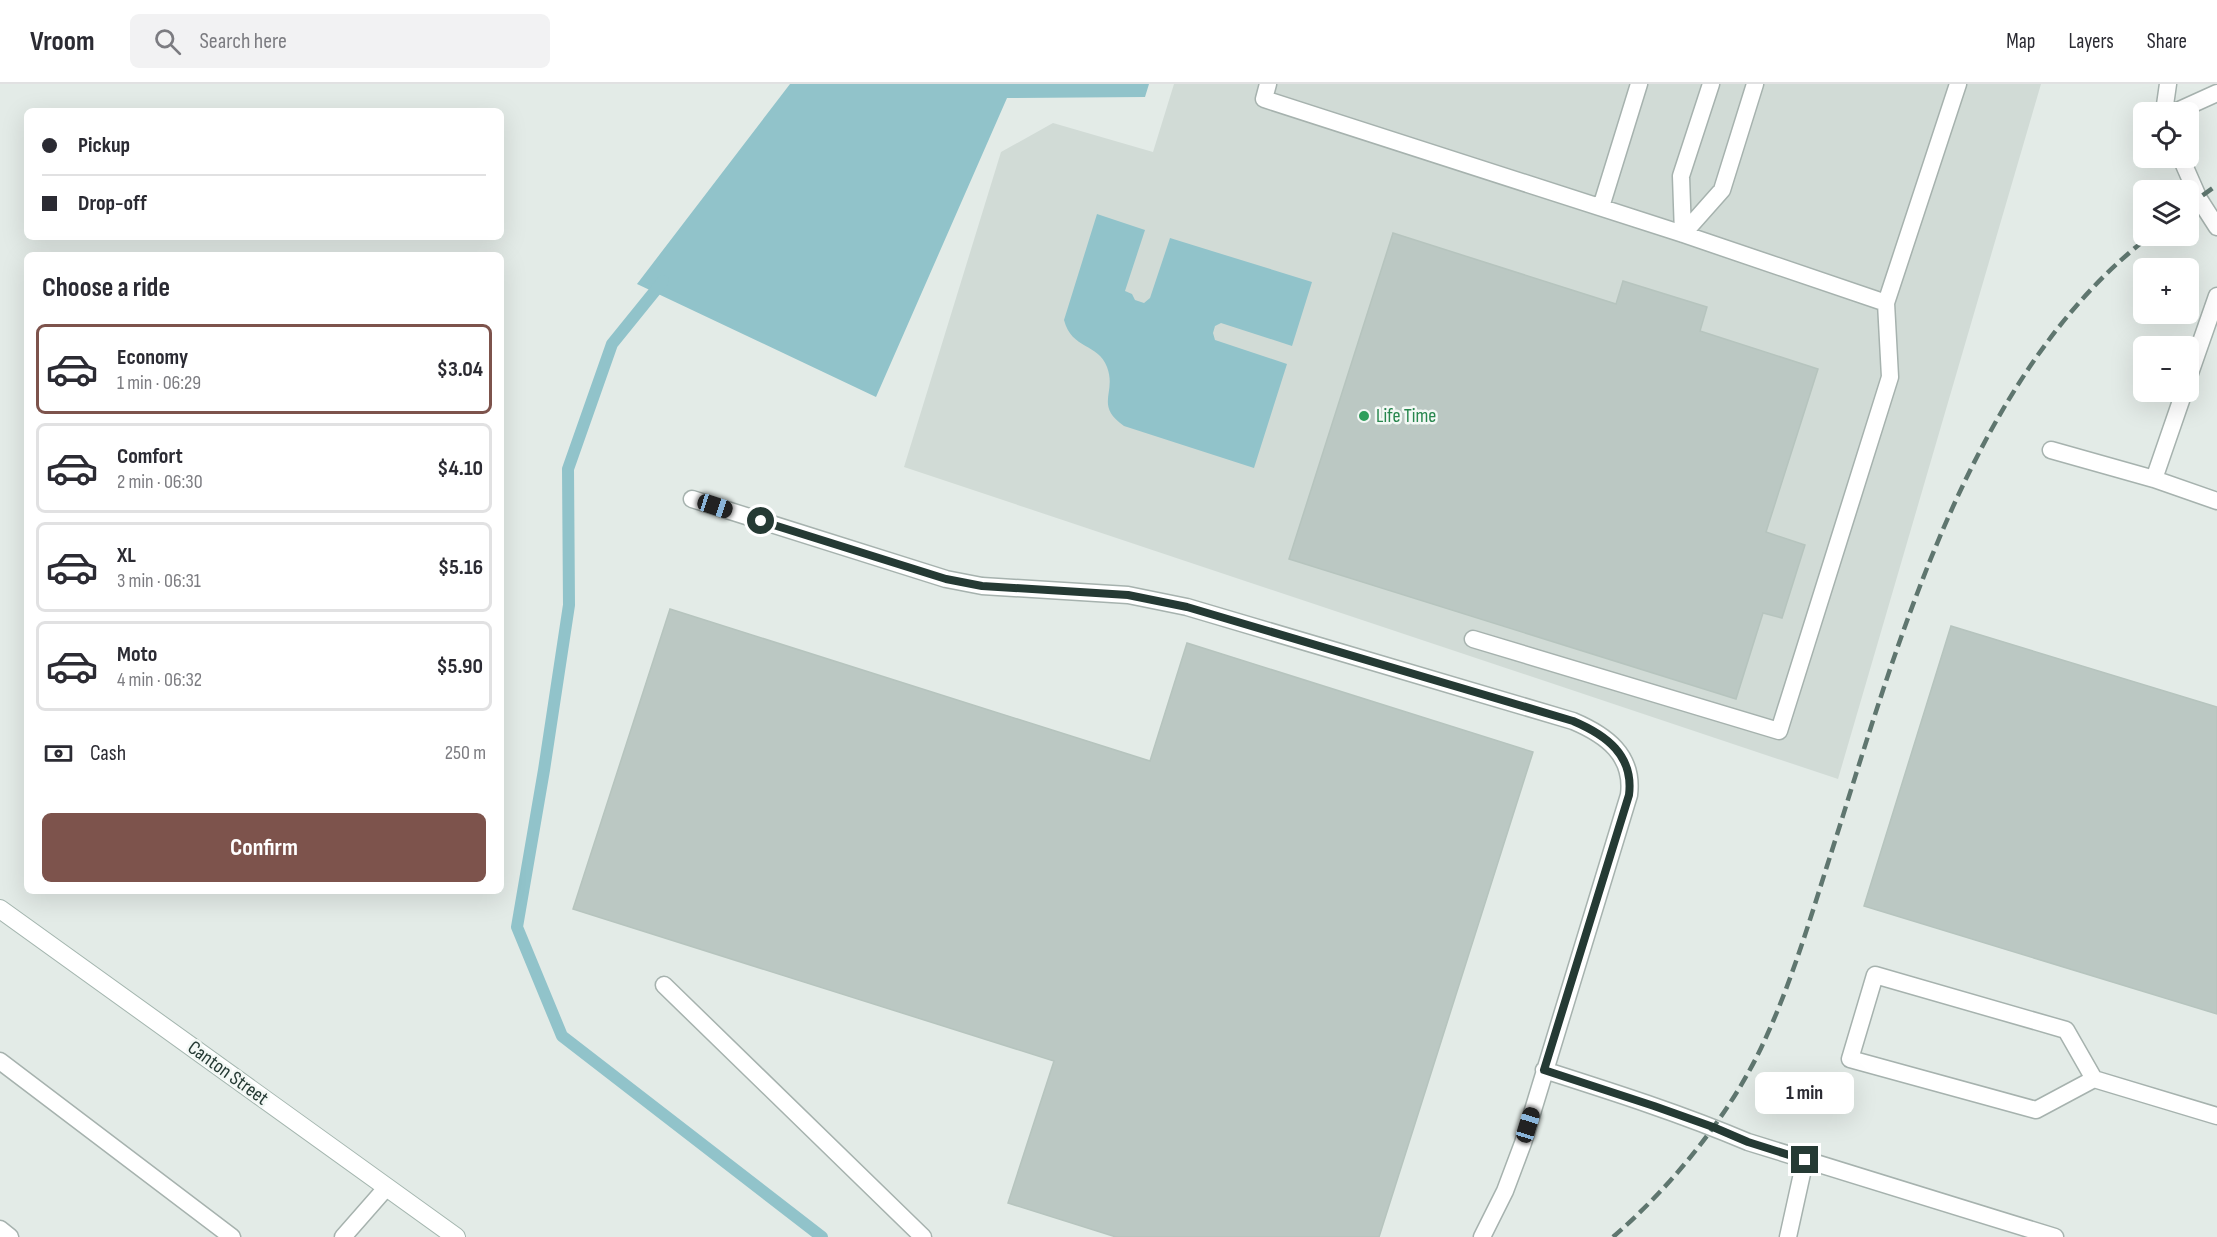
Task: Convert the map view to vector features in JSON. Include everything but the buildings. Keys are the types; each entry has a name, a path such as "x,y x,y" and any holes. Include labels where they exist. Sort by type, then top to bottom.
{"main road":[{"name":"Canton Street","path":"0,909 456,1237"}],"lane":[{"path":"1268,84 1264,99 1601,207 1886,303"},
{"path":"1601,207 1639,84"},
{"path":"1683,234 1681,176 1712,84"},
{"path":"1683,234 1722,190 1755,84"},
{"path":"1473,639 1779,730 1890,377 1886,303 1958,84"},
{"path":"2165,102 2168,84"},
{"path":"2197,102 2217,93"},
{"path":"2185,168 2199,199 2217,226"},
{"path":"2199,348 2217,296"},
{"path":"2154,479 2181,402"},
{"path":"2051,450 2154,479 2217,501"},
{"path":"692,499 946,579 982,586 1128,595 1187,607 1573,721 1597,732 1617,750 1626,763 1631,780 1629,795 1523,1143 1509,1181 1482,1237"},
{"path":"2094,1079 2036,1110 1850,1059 1875,975 2066,1030 2094,1079 2217,1116"},
{"path":"664,985 923,1237"},
{"path":"0,1061 232,1237"},
{"path":"1544,1070 1664,1110 1748,1142 2055,1237"},
{"path":"1788,1237 1805,1160"},
{"path":"343,1237 386,1188"},
{"path":"0,1229 10,1237"}],"shaded area":[{"path":"1174,84 2041,84 1838,779 904,467 1001,152 1053,123 1153,152"}],"water":[{"path":"790,84 1149,84 1145,97 1007,98 876,397 637,284"},
{"path":"1097,214 1145,230 1125,291 1132,294 1135,300 1144,303 1150,298 1170,238 1312,282 1292,346 1221,323 1215,326 1213,333 1215,340 1287,364 1254,468 1124,426 1110,412 1108,405 1109,376 1103,359 1073,337 1064,320"}],"waterway":[{"path":"663,281 612,344 568,469 569,605 517,927 562,1036 822,1237"}],"railway":[{"path":"2199,198 2217,185"},
{"path":"1613,1237 1656,1196 1697,1149 1733,1098 1762,1046 1798,957 1880,698 1911,611 1945,525 1985,442 2031,364 2086,295 2139,246"}],"place":[{"name":"Life Time","path":"1364,416"}],"route":[{"path":"761,521 946,579 982,586 1023,590 1128,595 1187,607 1573,721 1597,732 1617,750 1626,763 1631,780 1629,795 1544,1070 1654,1106 1748,1142 1805,1160"}]}
